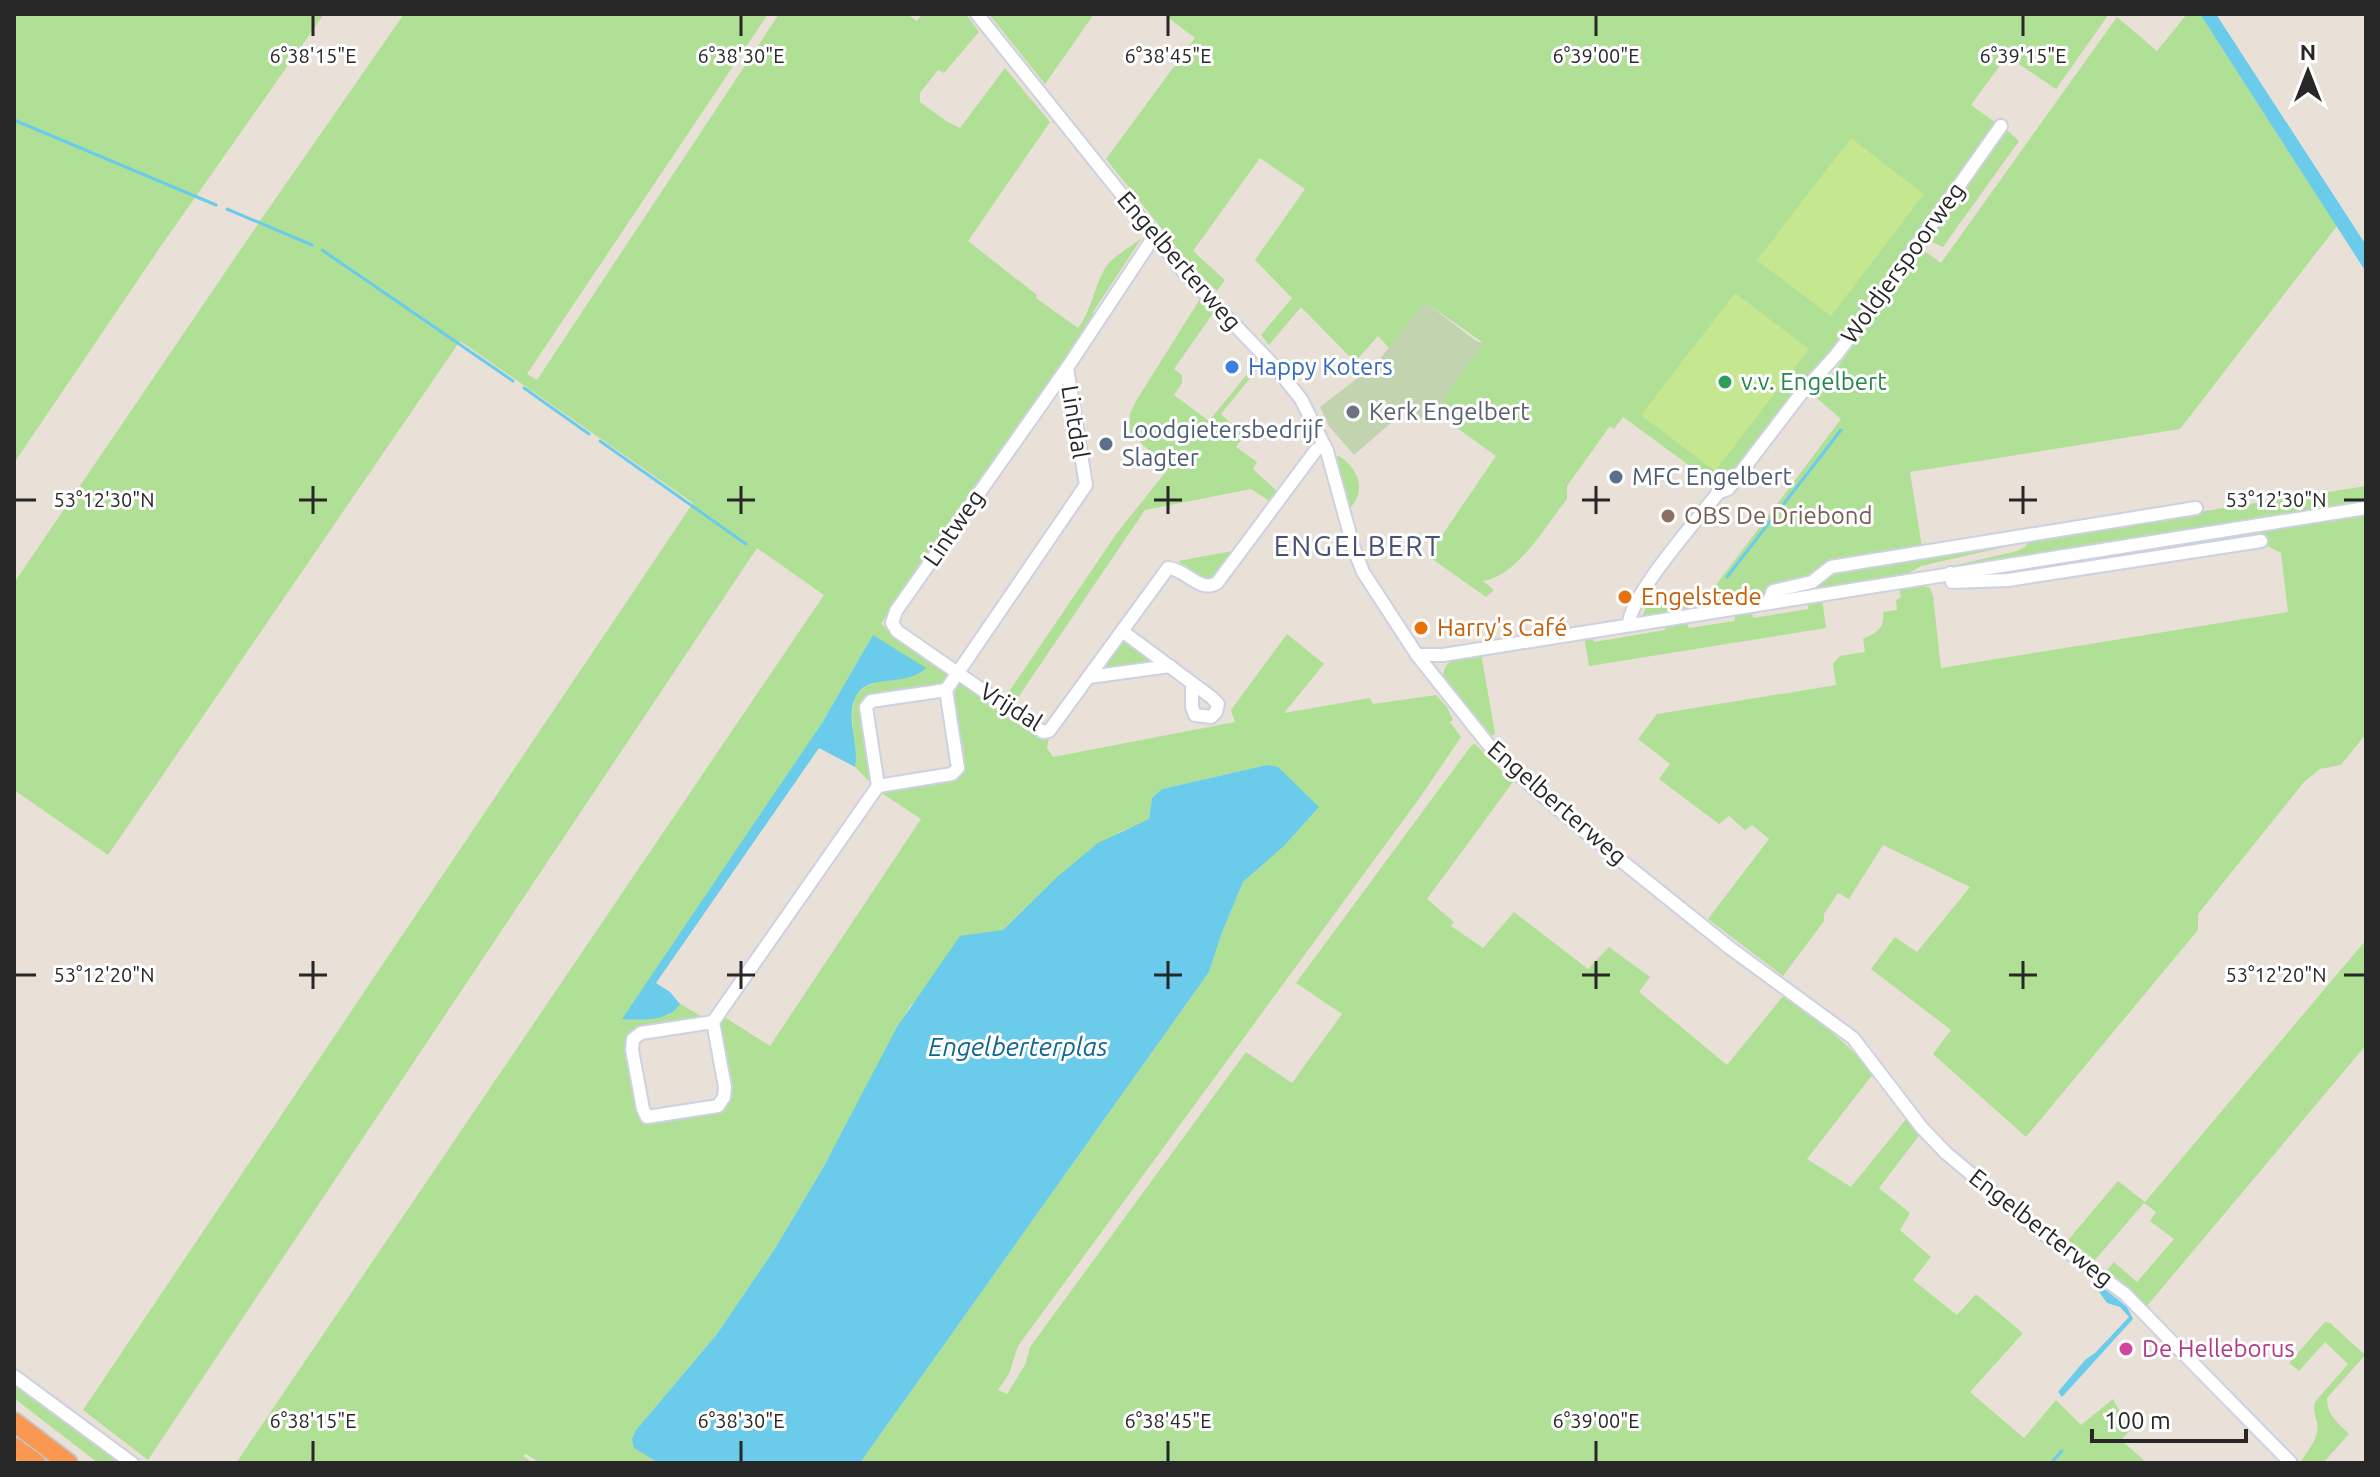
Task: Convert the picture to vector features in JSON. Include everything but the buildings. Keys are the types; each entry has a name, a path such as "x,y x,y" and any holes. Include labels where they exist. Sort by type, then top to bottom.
{"highway":[{"path":"14,1422 68,1463"},
{"path":"14,1448 35,1463"}],"street":[{"name":"Engelberterweg","path":"977,14 1053,112 1212,304 1277,369 1301,399 1324,445 1363,572 1417,655 1488,744 1553,806 1730,948 1853,1038 1922,1128 1946,1153 2033,1226 2125,1294 2291,1463"},
{"name":"Woldjerspoorweg","path":"1629,624 1633,607 1678,544 1718,493 1728,489 1877,302 2001,126"},
{"name":"Lintdal","path":"946,690 1086,485 1067,368 1155,235"},
{"name":"Lintweg","path":"957,673 897,631 892,623 896,611 1067,368"},
{"name":"Vrijdal","path":"957,673 1043,732 1049,731 1168,568 1178,569 1201,585 1210,587 1217,583 1316,450 1324,445"},
{"path":"1769,601 1773,591 1812,582 1831,567 2196,508"},
{"path":"1417,655 1443,655 2366,508"},
{"path":"1950,573 1952,582 2008,580 2261,541"},
{"path":"1122,631 1192,683"},
{"path":"1432,675 1443,655"},
{"path":"1089,677 1170,666"},
{"path":"713,1022 641,1033 633,1039 632,1050 647,1117 718,1106 724,1097 725,1087 713,1022 878,786 866,707 871,701 946,690 958,768 952,774 878,786"},
{"path":"14,1376 132,1463"}],"green space":[{"path":"14,14 324,14 14,463"},
{"path":"404,14 768,14 527,374 537,380 779,14 907,14 917,21 922,14 966,14 979,32 944,73 938,70 920,93 920,102 960,128 1005,68 1050,122 968,241 1037,295 1036,298 1078,328 1105,268 1141,239 1093,312 1092,320 1056,378 944,533 935,541 881,624 947,670 949,677 943,684 870,698 873,785 855,767 852,720 856,697 862,689 873,684 871,639 822,723 629,1020 669,1015 679,1003 704,1018 629,1043 642,1121 726,1105 732,1095 719,1022 723,1016 770,1046 921,819 880,792 957,778 963,769 963,746 955,707 958,684 964,681 1049,738 1047,748 1053,757 1235,722 1231,710 1287,634 1324,664 1284,713 1370,698 1373,704 1436,695 1447,707 1453,720 1450,722 1461,737 1018,1346 1009,1374 998,1390 1007,1394 1025,1365 1030,1347 1246,1052 1292,1083 1342,1014 1296,983 1475,744 1513,782 1427,899 1454,922 1451,926 1483,948 1514,912 1588,969 1609,947 1650,977 1639,992 1727,1065 1784,995 1809,1013 1842,1041 1873,1074 1807,1159 1851,1187 1907,1118 1921,1133 1879,1188 1910,1213 1900,1230 1931,1257 1913,1280 1957,1315 1976,1294 2023,1333 1970,1392 2024,1438 2056,1400 2081,1425 2113,1399 2124,1420 2136,1424 2121,1440 2147,1463 860,1463 1209,972 1243,882 1284,846 1318,808 1306,794 1263,766 1162,789 1152,798 1149,819 1120,832 1073,865 1003,930 993,934 910,1006 823,1168 774,1250 717,1334 636,1430 652,1459 659,1463 540,1463 526,1454 523,1456 533,1463 236,1463 824,595 757,548 148,1460 83,1410 693,503 460,341 108,855 14,790 14,583"},
{"path":"989,14 1094,14 1045,84"},
{"path":"1163,14 2109,14 2056,89 2007,56 1971,105 1999,125 1840,344 1720,488 1623,417 1614,429 1610,426 1567,486 1567,499 1530,548 1508,570 1483,581 1494,590 1486,597 1428,556 1496,456 1435,412 1482,342 1428,304 1421,307 1389,348 1378,336 1355,362 1301,307 1269,345 1261,335 1292,298 1255,260 1305,189 1260,158 1193,251 1225,280 1217,291 1194,269 1106,159 1195,38"},
{"path":"2187,14 2200,14 2337,226 2180,429 1910,472 1922,548 1774,587 1757,600 1716,606 1713,589 1841,419 1811,393 1820,391 1923,250 1941,263 2117,17 2157,51"},
{"path":"2007,130 2019,141 1943,247 1929,241"},
{"path":"1851,138 1924,194 1831,316 1757,260"},
{"name":"v.v. Engelbert","path":"1735,293 1809,349 1715,471 1641,415"},
{"path":"1200,299 1214,312 1174,369 1182,375 1182,383 1174,395 1209,421 1261,357 1264,361 1221,414 1244,436 1236,447 1257,462 1253,469 1278,492 1271,502 1251,489 1145,510 1013,705 1004,699 1117,533 1168,469 1130,432 1130,414"},
{"path":"1428,304 1476,341 1483,343 1428,423 1408,408 1354,455 1329,426 1320,407 1376,364 1421,307"},
{"path":"1339,456 1351,467 1358,480 1358,494 1350,508 1347,507 1334,457"},
{"path":"2366,486 2366,502 1922,573 2017,551 2025,547 2031,538"},
{"path":"2366,512 2366,734 2341,765 2320,769 2304,782 2198,914 2198,930 2026,1137 1933,1054 1951,1030 1871,969 1895,937 1917,952 1970,887 1883,845 1849,899 1838,893 1824,914 1824,921 1783,976 1708,919 1769,839 1752,825 1745,830 1729,816 1719,824 1659,779 1670,764 1638,739 1657,714 1836,685 1833,664 1840,656 1865,652 1863,639 1879,629 1883,612 1897,610 1896,600 1901,597 1899,587 1918,584 1930,588 1941,668 2288,612 2281,553 2264,544 2006,577 1962,579"},
{"path":"2016,540 2013,545 1921,566 1904,576 1807,591 1832,572"},
{"path":"1238,550 1212,580 1200,578 1178,561"},
{"path":"1696,591 1693,609 1642,617 1650,598"},
{"path":"1822,599 1826,628 1589,666 1584,636 1592,635 1594,642 1665,630 1665,625 1687,622 1689,628 1735,621 1735,615 1752,613 1753,618 1808,609 1808,601"},
{"path":"1124,637 1155,663 1099,671"},
{"path":"1481,654 1495,733 1492,736 1443,677 1451,661"},
{"path":"2366,940 2366,1045 2147,1306 2107,1270 2114,1262 2137,1282 2174,1239 2150,1221 2156,1212 2144,1203 2095,1260 2068,1240 2118,1181 2145,1202"},
{"path":"2325,1322 2330,1323 2365,1355 2327,1398 2331,1414 2349,1434 2323,1463 2300,1463 2317,1433 2315,1402 2348,1364 2325,1342 2299,1371 2289,1363"},
{"path":"14,1383 122,1463 98,1463 14,1398"}],"water":[{"path":"2200,14 2216,14 2366,245 2366,272"},
{"path":"873,635 926,668 909,677 871,684 858,693 852,710 855,767 819,748 656,983 670,992 680,1004 662,1017 622,1019 822,723"},
{"name":"Engelberterplas","path":"1267,765 1278,767 1319,807 1284,846 1243,882 1209,972 860,1463 659,1463 634,1448 632,1439 636,1430 717,1334 774,1250 823,1168 897,1027 960,936 1003,930 1057,877 1098,843 1149,819 1152,798 1162,789"},
{"path":"2097,1283 2127,1307 2133,1319 2062,1397 2058,1392 2129,1317 2120,1307 2107,1303 2095,1286"}],"waterway":[{"path":"14,120 216,205"},
{"path":"227,209 312,245"},
{"path":"322,250 513,381"},
{"path":"524,388 589,434"},
{"path":"1727,577 1841,430"},
{"path":"600,441 746,544"},
{"path":"2051,1463 2062,1451"}],"place":[{"name":"Happy Koters","path":"1232,367"},
{"name":"v.v. Engelbert","path":"1725,382"},
{"name":"Kerk Engelbert","path":"1353,412"},
{"name":"Loodgietersbedrijf Slagter","path":"1106,444"},
{"name":"MFC Engelbert","path":"1616,477"},
{"name":"OBS De Driebond","path":"1668,516"},
{"name":"Engelstede","path":"1625,597"},
{"name":"Harry's Café","path":"1421,628"},
{"name":"De Helleborus","path":"2126,1349"}],"district":[{"name":"ENGELBERT","path":"1358,546"}]}
